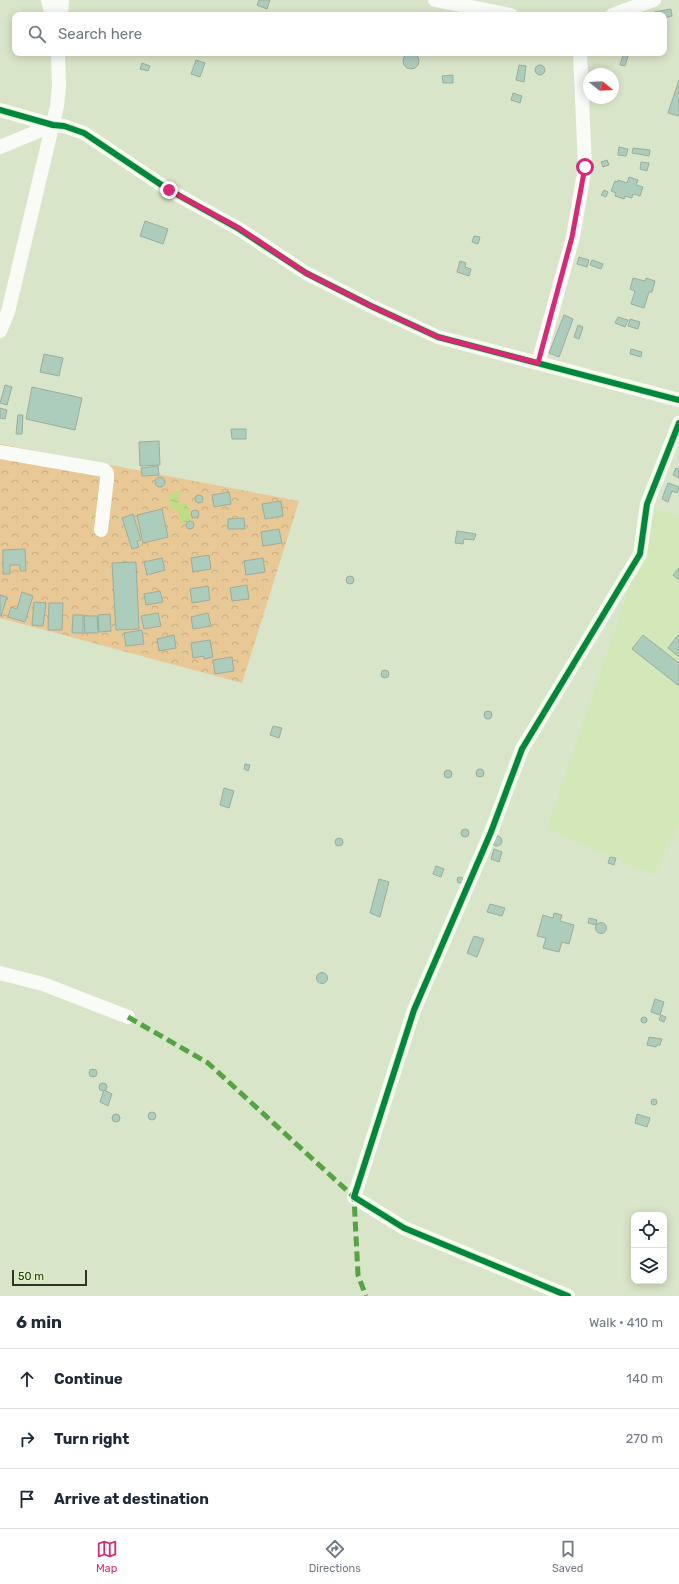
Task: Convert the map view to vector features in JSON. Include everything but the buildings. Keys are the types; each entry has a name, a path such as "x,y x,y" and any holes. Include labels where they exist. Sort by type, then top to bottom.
{"street":[{"path":"48,0 51,12"},
{"path":"60,12 62,0"},
{"path":"620,12 654,0"},
{"path":"442,1 496,12"},
{"path":"0,331 8,312 53,125 59,86 58,56"},
{"path":"538,363 572,237 585,167 580,56"},
{"path":"0,110 53,125 64,126 84,133 169,190 239,228 306,273 371,306 438,337 679,400"},
{"path":"0,147 53,125"},
{"path":"568,1296 404,1228 354,1197 414,1010 491,832 522,749 640,554 647,504 679,423"},
{"path":"0,452 104,470 107,473 107,479 101,530"},
{"path":"0,973 43,984 128,1017"}],"shaded area":[{"path":"656,509 679,515 679,825 654,875 547,829"}],"green space":[{"path":"0,444 299,501 242,683 0,618"}],"water":[{"path":"180,491 181,496 177,497 179,505 186,503 191,520 181,523 178,509 172,510 168,495"}],"marked path":[{"path":"128,1017 208,1063 354,1197 358,1275 366,1296"}],"cycle path":[{"path":"0,110 53,125 64,126 84,133 169,190 239,229 306,273 371,306 438,337 679,400"},
{"path":"568,1296 404,1228 354,1197 414,1010 491,832 522,749 640,554 647,504 679,423"}],"route":[{"path":"169,190 239,228 306,273 371,306 438,337 538,363 572,237 585,167"}]}
